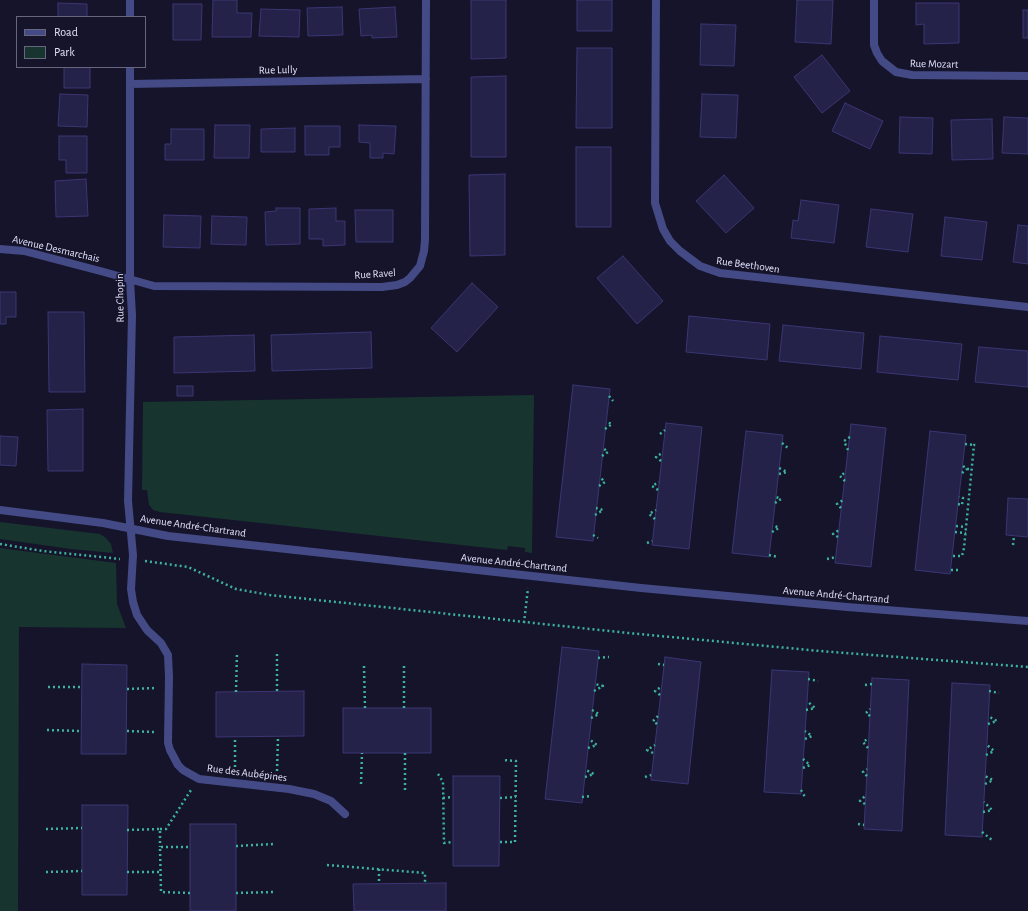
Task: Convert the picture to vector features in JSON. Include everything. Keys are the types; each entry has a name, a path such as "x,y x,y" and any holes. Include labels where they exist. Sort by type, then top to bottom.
{"street":[{"path":"130,0 130,16"},
{"name":"Rue Ravel","path":"130,280 154,286 382,287 397,285 410,278 420,266 425,240 426,0"},
{"name":"Rue Beethoven","path":"656,0 655,203 663,229 670,241 680,251 700,266 720,273 1028,307"},
{"name":"Rue Mozart","path":"874,0 874,45 882,61 896,72 912,75 1028,76"},
{"name":"Rue Chopin","path":"130,68 130,280 132,315 128,501 131,529"},
{"name":"Rue Lully","path":"130,84 426,79"},
{"name":"Avenue Desmarchais","path":"0,249 24,251 130,280"},
{"name":"Avenue André-Chartrand","path":"0,510 103,522 168,536 649,589 847,607 1028,621"},
{"name":"Rue des Aubépines","path":"131,529 133,555 131,578 132,602 141,623 161,643 168,655 170,677 168,743 172,755 178,764 191,776 207,781 289,789 314,794 332,802 345,814"}],"path":[{"path":"609,396 613,401"},
{"path":"605,429 612,424 606,422"},
{"path":"660,434 665,430"},
{"path":"848,450 844,441 850,438"},
{"path":"782,443 788,448"},
{"path":"965,444 978,445"},
{"path":"952,556 962,556 964,548 974,445"},
{"path":"602,456 608,452 603,448"},
{"path":"661,461 656,457 662,452"},
{"path":"963,466 967,469 972,469"},
{"path":"779,468 787,472 779,474"},
{"path":"962,473 967,469"},
{"path":"845,481 840,476 846,472"},
{"path":"599,486 605,482 600,476"},
{"path":"658,490 652,486 659,482"},
{"path":"775,503 781,499 776,497"},
{"path":"959,497 963,498 962,502"},
{"path":"842,508 837,504 843,500"},
{"path":"958,504 962,505 962,502 969,502"},
{"path":"596,508 603,510 596,515"},
{"path":"654,519 649,514 656,510"},
{"path":"772,532 779,528 773,525"},
{"path":"956,526 966,527"},
{"path":"838,537 833,534 839,530"},
{"path":"955,532 966,534"},
{"path":"593,535 598,538"},
{"path":"1013,545 1014,536"},
{"path":"647,543 652,541"},
{"path":"0,544 43,551 114,558"},
{"path":"769,555 778,558"},
{"path":"827,559 836,557"},
{"path":"154,562 188,567 236,589 255,593 524,623 820,651 1028,668"},
{"path":"951,570 960,570"},
{"name":"Avenue André-Chartrand","path":"524,623 528,588"},
{"path":"236,692 237,652"},
{"path":"277,653 277,692"},
{"path":"598,658 609,657"},
{"path":"658,664 664,665"},
{"path":"364,666 365,708"},
{"path":"404,666 404,708"},
{"path":"808,680 818,680"},
{"path":"594,691 603,686 595,684"},
{"path":"866,685 872,684"},
{"path":"48,687 82,687"},
{"path":"660,695 655,692 661,687"},
{"path":"127,689 158,688"},
{"path":"990,691 1000,693"},
{"path":"806,710 815,708 807,701"},
{"path":"870,709 866,713 870,716"},
{"path":"591,718 600,714 592,710"},
{"path":"657,724 653,721 658,716"},
{"path":"988,716 997,721 988,724"},
{"path":"47,730 81,731"},
{"path":"127,731 158,732"},
{"path":"805,731 812,736 805,739"},
{"path":"277,772 278,736"},
{"path":"235,737 235,767"},
{"path":"868,748 863,742 869,738"},
{"path":"588,748 597,745 589,739"},
{"path":"654,753 647,750 655,745"},
{"path":"986,755 994,751 987,745"},
{"path":"361,784 362,753"},
{"path":"405,753 405,790"},
{"path":"500,842 515,842 516,761 502,760"},
{"path":"803,760 810,765 803,768"},
{"path":"867,769 863,772 867,776"},
{"path":"585,777 594,774 586,770"},
{"path":"438,774 443,782 444,843 453,842"},
{"path":"644,777 651,775"},
{"path":"985,776 993,780 985,784"},
{"path":"127,830 166,829 192,788"},
{"path":"801,790 805,797"},
{"path":"865,804 860,801 866,795"},
{"path":"582,797 591,796"},
{"path":"443,798 453,797"},
{"path":"500,798 516,797"},
{"path":"983,812 992,810 984,802"},
{"path":"858,824 864,825"},
{"path":"46,829 82,828"},
{"path":"160,829 160,892 190,892"},
{"path":"982,832 992,840"},
{"path":"236,846 274,844"},
{"path":"160,847 191,847"},
{"path":"327,865 425,873 425,883"},
{"path":"379,869 379,884"},
{"path":"46,872 82,871"},
{"path":"127,872 160,872"},
{"path":"236,893 275,892"}],"green space":[{"path":"534,395 532,553 525,552 525,548 508,546 507,550 160,512 153,510 149,505 147,490 142,490 143,402"},
{"path":"0,522 100,534 111,544 113,553 0,539"},
{"path":"0,548 116,563 117,604 126,628 19,627 18,911 0,911"}],"building":[{"path":"213,0 237,0 237,13 252,13 251,37 212,37"},
{"path":"471,0 506,0 506,58 471,59"},
{"path":"577,0 612,0 612,31 577,31"},
{"path":"797,0 833,0 831,44 795,42"},
{"path":"58,3 87,4 87,16 58,16"},
{"path":"916,3 959,3 959,43 924,44 924,24 916,25"},
{"path":"173,4 202,4 201,40 173,40"},
{"path":"342,7 343,35 308,36 307,8"},
{"path":"395,7 397,37 372,38 372,35 361,36 359,9"},
{"path":"261,9 300,10 299,37 259,36"},
{"path":"1023,10 1028,10 1028,38 1023,38"},
{"path":"701,24 736,25 734,66 700,65"},
{"path":"577,48 612,48 612,128 576,128"},
{"path":"822,55 850,91 822,113 794,77"},
{"path":"64,68 90,68 90,88 64,88"},
{"path":"506,76 506,157 471,157 471,77"},
{"path":"60,94 88,95 87,127 58,126"},
{"path":"702,94 738,95 736,138 700,137"},
{"path":"845,103 883,121 870,149 832,131"},
{"path":"900,117 933,118 932,154 899,153"},
{"path":"1004,117 1028,118 1028,154 1002,153"},
{"path":"992,119 993,159 952,160 951,120"},
{"path":"215,125 250,125 249,158 214,158"},
{"path":"359,125 396,126 394,154 383,153 383,158 370,158 370,143 359,142"},
{"path":"305,126 340,126 340,147 329,147 329,155 305,155"},
{"path":"295,128 295,152 261,152 261,129"},
{"path":"171,129 204,129 204,160 165,160 165,144 171,144"},
{"path":"59,136 87,136 87,173 66,173 66,160 59,160"},
{"path":"576,147 611,147 611,227 576,227"},
{"path":"505,174 505,255 470,256 469,175"},
{"path":"724,175 754,208 726,233 696,201"},
{"path":"86,179 88,216 56,217 55,181"},
{"path":"801,200 839,205 834,243 791,238 793,220 798,221"},
{"path":"276,208 300,208 300,244 266,245 265,212 276,211"},
{"path":"336,208 336,221 345,221 345,245 323,246 323,239 309,239 309,209"},
{"path":"871,209 913,214 908,252 866,247"},
{"path":"355,210 393,210 393,242 356,242"},
{"path":"164,215 201,216 200,248 163,247"},
{"path":"212,216 247,217 246,245 211,244"},
{"path":"945,217 987,222 982,260 941,256"},
{"path":"1018,225 1028,226 1028,264 1013,262"},
{"path":"623,256 663,301 637,324 597,278"},
{"path":"472,283 498,307 457,352 431,328"},
{"path":"0,292 16,292 16,317 6,317 6,324 0,324"},
{"path":"48,312 84,312 85,392 49,392"},
{"path":"689,316 770,324 767,360 686,352"},
{"path":"783,325 864,333 861,369 779,361"},
{"path":"371,332 372,368 272,371 271,335"},
{"path":"254,335 255,371 174,373 174,337"},
{"path":"880,336 962,344 958,380 877,372"},
{"path":"979,347 1028,351 1028,387 975,382"},
{"path":"573,385 610,389 593,541 556,537"},
{"path":"177,386 193,386 193,396 177,396"},
{"path":"83,409 83,471 48,471 47,410"},
{"path":"666,423 702,427 689,549 652,545"},
{"path":"851,424 886,428 871,567 835,563"},
{"path":"746,431 783,435 769,557 732,553"},
{"path":"930,431 966,435 950,574 915,570"},
{"path":"0,436 18,437 16,466 0,465"},
{"path":"1008,498 1028,499 1028,537 1006,535"},
{"path":"562,647 599,651 582,803 545,799"},
{"path":"665,657 701,662 688,784 651,780"},
{"path":"82,664 127,665 126,754 81,754"},
{"path":"772,670 809,672 801,794 764,792"},
{"path":"872,678 909,680 902,831 864,829"},
{"path":"952,683 990,685 982,837 945,835"},
{"path":"304,691 304,736 216,737 216,692"},
{"path":"343,708 431,708 431,753 343,753"},
{"path":"453,776 500,776 499,866 453,866"},
{"path":"82,805 128,805 127,895 82,895"},
{"path":"190,824 236,824 236,911 190,911"},
{"path":"446,883 446,911 354,911 353,884"}]}
